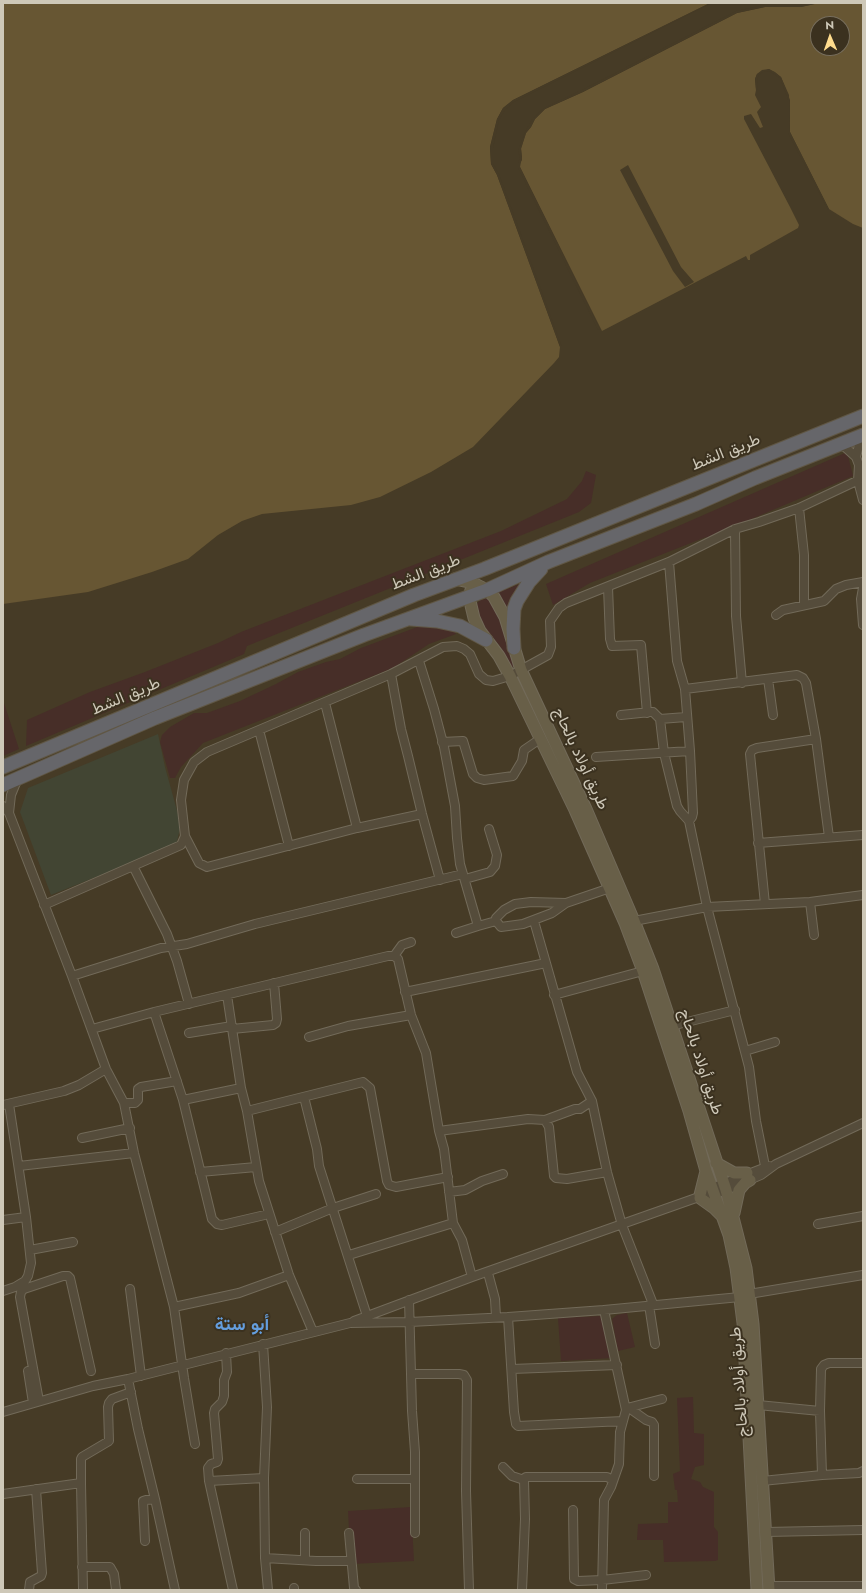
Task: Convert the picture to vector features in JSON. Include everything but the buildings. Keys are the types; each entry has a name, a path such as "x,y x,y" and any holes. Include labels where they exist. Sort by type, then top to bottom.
{"highway":[{"name":"طريق الشط","path":"3,767 454,579 484,569 863,416"},
{"name":"طريق الشط","path":"3,785 155,718 408,618 487,590 548,562 696,504 863,435"},
{"path":"514,648 513,619 517,601 528,582 548,562"},
{"path":"408,618 460,626 486,640"}],"main road":[{"name":"طريق أولاد بالحاج","path":"484,569 473,583 469,597 474,618 480,631 499,656 510,676 575,810 610,888 643,971 689,1111 706,1171 713,1190 728,1216"},
{"name":"طريق أولاد بالحاج","path":"454,579 473,583 487,590 494,597 509,626 514,648 522,670 586,809 653,969 725,1187 728,1235 736,1268 753,1324 769,1588"},
{"path":"706,1171 699,1197 728,1216 748,1176 734,1173 716,1163"},
{"name":"طريق أولاد بالحاج","path":"745,1296 743,1323 757,1590"}],"street":[{"path":"863,439 859,445 860,479 863,500"},
{"path":"840,444 849,450 860,464"},
{"path":"422,814 357,828 207,867 201,865 197,861 185,836 181,793 184,780 190,768 207,752 392,674 419,661 438,649 457,646 464,649 470,654 478,674 483,679 493,681 510,676 548,655 550,652 550,621 559,608 566,603 669,562 735,529 799,508 860,479"},
{"path":"799,508 804,555 804,605"},
{"path":"735,529 736,616 742,683"},
{"path":"669,562 677,661 685,690 686,717 690,750 693,813 689,821"},
{"path":"776,615 783,610 824,601 836,589 863,582"},
{"path":"608,587 610,639 612,646 641,645 647,713"},
{"path":"863,588 861,599 863,625"},
{"path":"419,661 434,709 442,742 455,806 457,838 464,877 478,926"},
{"path":"392,674 401,729 440,880"},
{"path":"685,690 797,675 803,678 806,683 816,739 829,837"},
{"path":"768,679 772,715"},
{"path":"325,703 357,828"},
{"path":"621,715 652,712 660,719 664,753 677,806 689,821 707,907 749,1067 756,1121 765,1166"},
{"path":"660,719 686,717"},
{"path":"259,730 289,846"},
{"path":"442,742 463,741 473,774 479,779 484,780 513,776 522,761 524,750 540,739"},
{"path":"765,904 750,759 752,750 816,739"},
{"path":"596,757 690,750"},
{"path":"8,813 11,795 18,778"},
{"path":"3,806 8,813 72,976 106,1069 124,1103 134,1153 174,1307 195,1444"},
{"path":"72,976 156,950 187,944 255,924 440,880 490,872 495,866 497,855 489,830"},
{"path":"758,843 863,835"},
{"path":"44,905 178,848 183,843 185,836"},
{"path":"134,866 172,946 189,1004"},
{"path":"496,921 501,926 511,926 534,921 552,913 566,903 610,888"},
{"path":"634,921 707,907 810,902 863,895"},
{"path":"496,921 496,918 509,906 520,902 566,903"},
{"path":"810,902 814,935"},
{"path":"456,933 496,921"},
{"path":"534,921 577,1072 592,1101 607,1172 622,1226 651,1305 655,1344"},
{"path":"394,956 398,948 411,942"},
{"path":"92,1029 154,1012 388,956 394,956 398,959 411,1015 426,1053 439,1131 444,1149 453,1222 462,1240 472,1278"},
{"path":"405,992 546,964"},
{"path":"554,995 643,971"},
{"path":"189,1032 232,1027 273,1025 276,1023 277,1019 274,983"},
{"path":"227,995 241,1088 247,1111 258,1182 289,1275 313,1332"},
{"path":"671,1026 734,1010"},
{"path":"154,1012 183,1100 212,1219 217,1224 224,1224 269,1214"},
{"path":"309,1038 348,1026 411,1015"},
{"path":"745,1050 776,1042"},
{"path":"3,1291 15,1287 25,1281 28,1276 31,1263 19,1166 6,1104 64,1091 79,1085 106,1069"},
{"path":"124,1103 135,1103 138,1100 138,1089 141,1087 177,1081"},
{"path":"247,1111 360,1082 366,1083 370,1088 389,1185 396,1187 448,1177"},
{"path":"183,1100 241,1088"},
{"path":"304,1097 317,1149 319,1166 367,1316"},
{"path":"439,1131 528,1119 545,1120 575,1108 580,1109 592,1101"},
{"path":"545,1120 549,1127 554,1176 556,1178 567,1179 607,1172"},
{"path":"748,1176 761,1175 776,1164 863,1123"},
{"path":"82,1138 130,1128"},
{"path":"19,1166 134,1153"},
{"path":"3,1412 94,1386 141,1376 226,1353 350,1323 409,1300 622,1226 699,1197 713,1190 725,1187 765,1166 776,1164"},
{"path":"200,1172 256,1167"},
{"path":"449,1192 465,1190 482,1181 503,1174"},
{"path":"275,1232 333,1208 376,1194"},
{"path":"818,1224 863,1216"},
{"path":"3,1220 26,1217"},
{"path":"348,1255 453,1222"},
{"path":"30,1250 73,1242"},
{"path":"488,1273 493,1290 496,1317"},
{"path":"174,1307 239,1292 289,1275"},
{"path":"350,1323 410,1322 508,1317 604,1310 745,1296 863,1275"},
{"path":"36,1402 20,1297 21,1292 24,1289 63,1276 68,1276 70,1278 91,1371"},
{"path":"15,1287 36,1402"},
{"path":"130,1289 141,1376"},
{"path":"409,1300 412,1411 415,1452 415,1533"},
{"path":"602,1590 604,1500 619,1464 620,1432 622,1422 628,1408 604,1310"},
{"path":"508,1317 515,1418 518,1426 622,1422"},
{"path":"263,1344 267,1407 264,1478 265,1558 268,1590"},
{"path":"226,1353 227,1372 224,1380 222,1402 214,1409 218,1459 217,1462 211,1464 208,1468 209,1481 234,1590"},
{"path":"822,1475 820,1411 821,1369 824,1365 829,1363 863,1363"},
{"path":"512,1369 617,1365"},
{"path":"411,1374 460,1374 467,1380 466,1491 469,1590"},
{"path":"128,1379 175,1590"},
{"path":"83,1590 81,1459 109,1441 109,1403 112,1399 131,1392"},
{"path":"628,1408 662,1399"},
{"path":"758,1406 820,1411"},
{"path":"628,1408 646,1420 652,1422 654,1425 654,1476"},
{"path":"503,1467 512,1476 524,1480"},
{"path":"762,1481 859,1473 863,1471"},
{"path":"522,1590 525,1518 523,1479 526,1477 607,1477 613,1480"},
{"path":"209,1481 264,1478"},
{"path":"357,1479 415,1479"},
{"path":"3,1494 81,1483"},
{"path":"29,1590 30,1582 41,1576 42,1573 36,1489"},
{"path":"145,1541 143,1501 155,1499"},
{"path":"573,1510 574,1578 578,1581 646,1575"},
{"path":"766,1532 863,1530"},
{"path":"303,1560 305,1559 305,1532"},
{"path":"349,1533 351,1561 356,1590"},
{"path":"265,1558 351,1561"},
{"path":"82,1567 110,1567 114,1574 116,1590"},
{"path":"769,1588 863,1586"}],"shaded area":[{"path":"3,3 710,3 513,100 503,108 497,119 490,147 491,164 497,175 560,347 559,357 554,363 473,447 431,472 380,497 351,505 262,514 242,521 218,535 188,559 152,572 88,592 3,604"},
{"path":"819,3 863,3 863,228 853,224 829,209 790,132 790,100 781,77 769,69 757,74 755,79 755,95 761,107 757,112 763,127 760,128 751,114 744,116 744,119 799,225 798,228 750,255 750,260 748,260 746,256 602,331 520,167 522,160 521,149 526,133 535,119 545,109 583,92 737,13 765,7 801,7"},
{"path":"845,453 848,456 853,476 707,539 706,537 590,583 553,605 546,584"},
{"path":"586,471 596,475 591,503 579,512 247,646 244,654 26,746 27,720 90,692 145,672 218,643 241,632 501,531 567,499 582,481"},
{"path":"522,583 509,613 496,593"},
{"path":"489,598 500,613 508,648 515,666 510,668 499,645 482,625 478,614 477,604 480,600"},
{"path":"420,626 452,629 456,634 429,644 393,668 203,743 181,767 175,778 170,778 160,742 162,735 170,727 194,713 207,713 240,701 298,672 326,662 340,659 361,648"},
{"path":"3,700 19,749 3,756"},
{"path":"158,734 165,767 181,825 176,845 51,895 20,812 28,788"},
{"path":"627,1313 635,1347 618,1351 612,1319 617,1315"},
{"path":"601,1316 613,1358 561,1361 558,1318"},
{"path":"693,1397 694,1433 704,1434 704,1465 695,1467 691,1479 700,1482 703,1487 714,1492 714,1527 718,1532 718,1560 664,1562 663,1540 637,1540 638,1524 668,1523 668,1502 678,1502 673,1474 680,1471 677,1398"},
{"path":"411,1507 414,1561 351,1564 348,1511"}],"pier":[{"path":"712,3 514,102 505,110 499,120 493,148 493,163 499,174 562,347 560,347 497,175 491,164 490,147 497,119 503,108 513,100"},
{"path":"819,3 801,7 765,7 737,13 583,92 545,109 535,119 526,133 521,148 522,157 520,167 600,329 598,330 518,168 520,157 518,152 519,148 525,132 533,118 544,108 736,11 765,5 800,5"},
{"path":"769,69 781,77 789,95 790,132 829,209 828,210 788,133 788,100 780,78 769,71 763,72 757,79 758,90 756,90 755,79 757,74 762,70"},
{"path":"628,165 681,267 694,282 685,287 673,271 620,170"}],"district":[{"name":"أبو ستة","path":"242,1326"}]}
